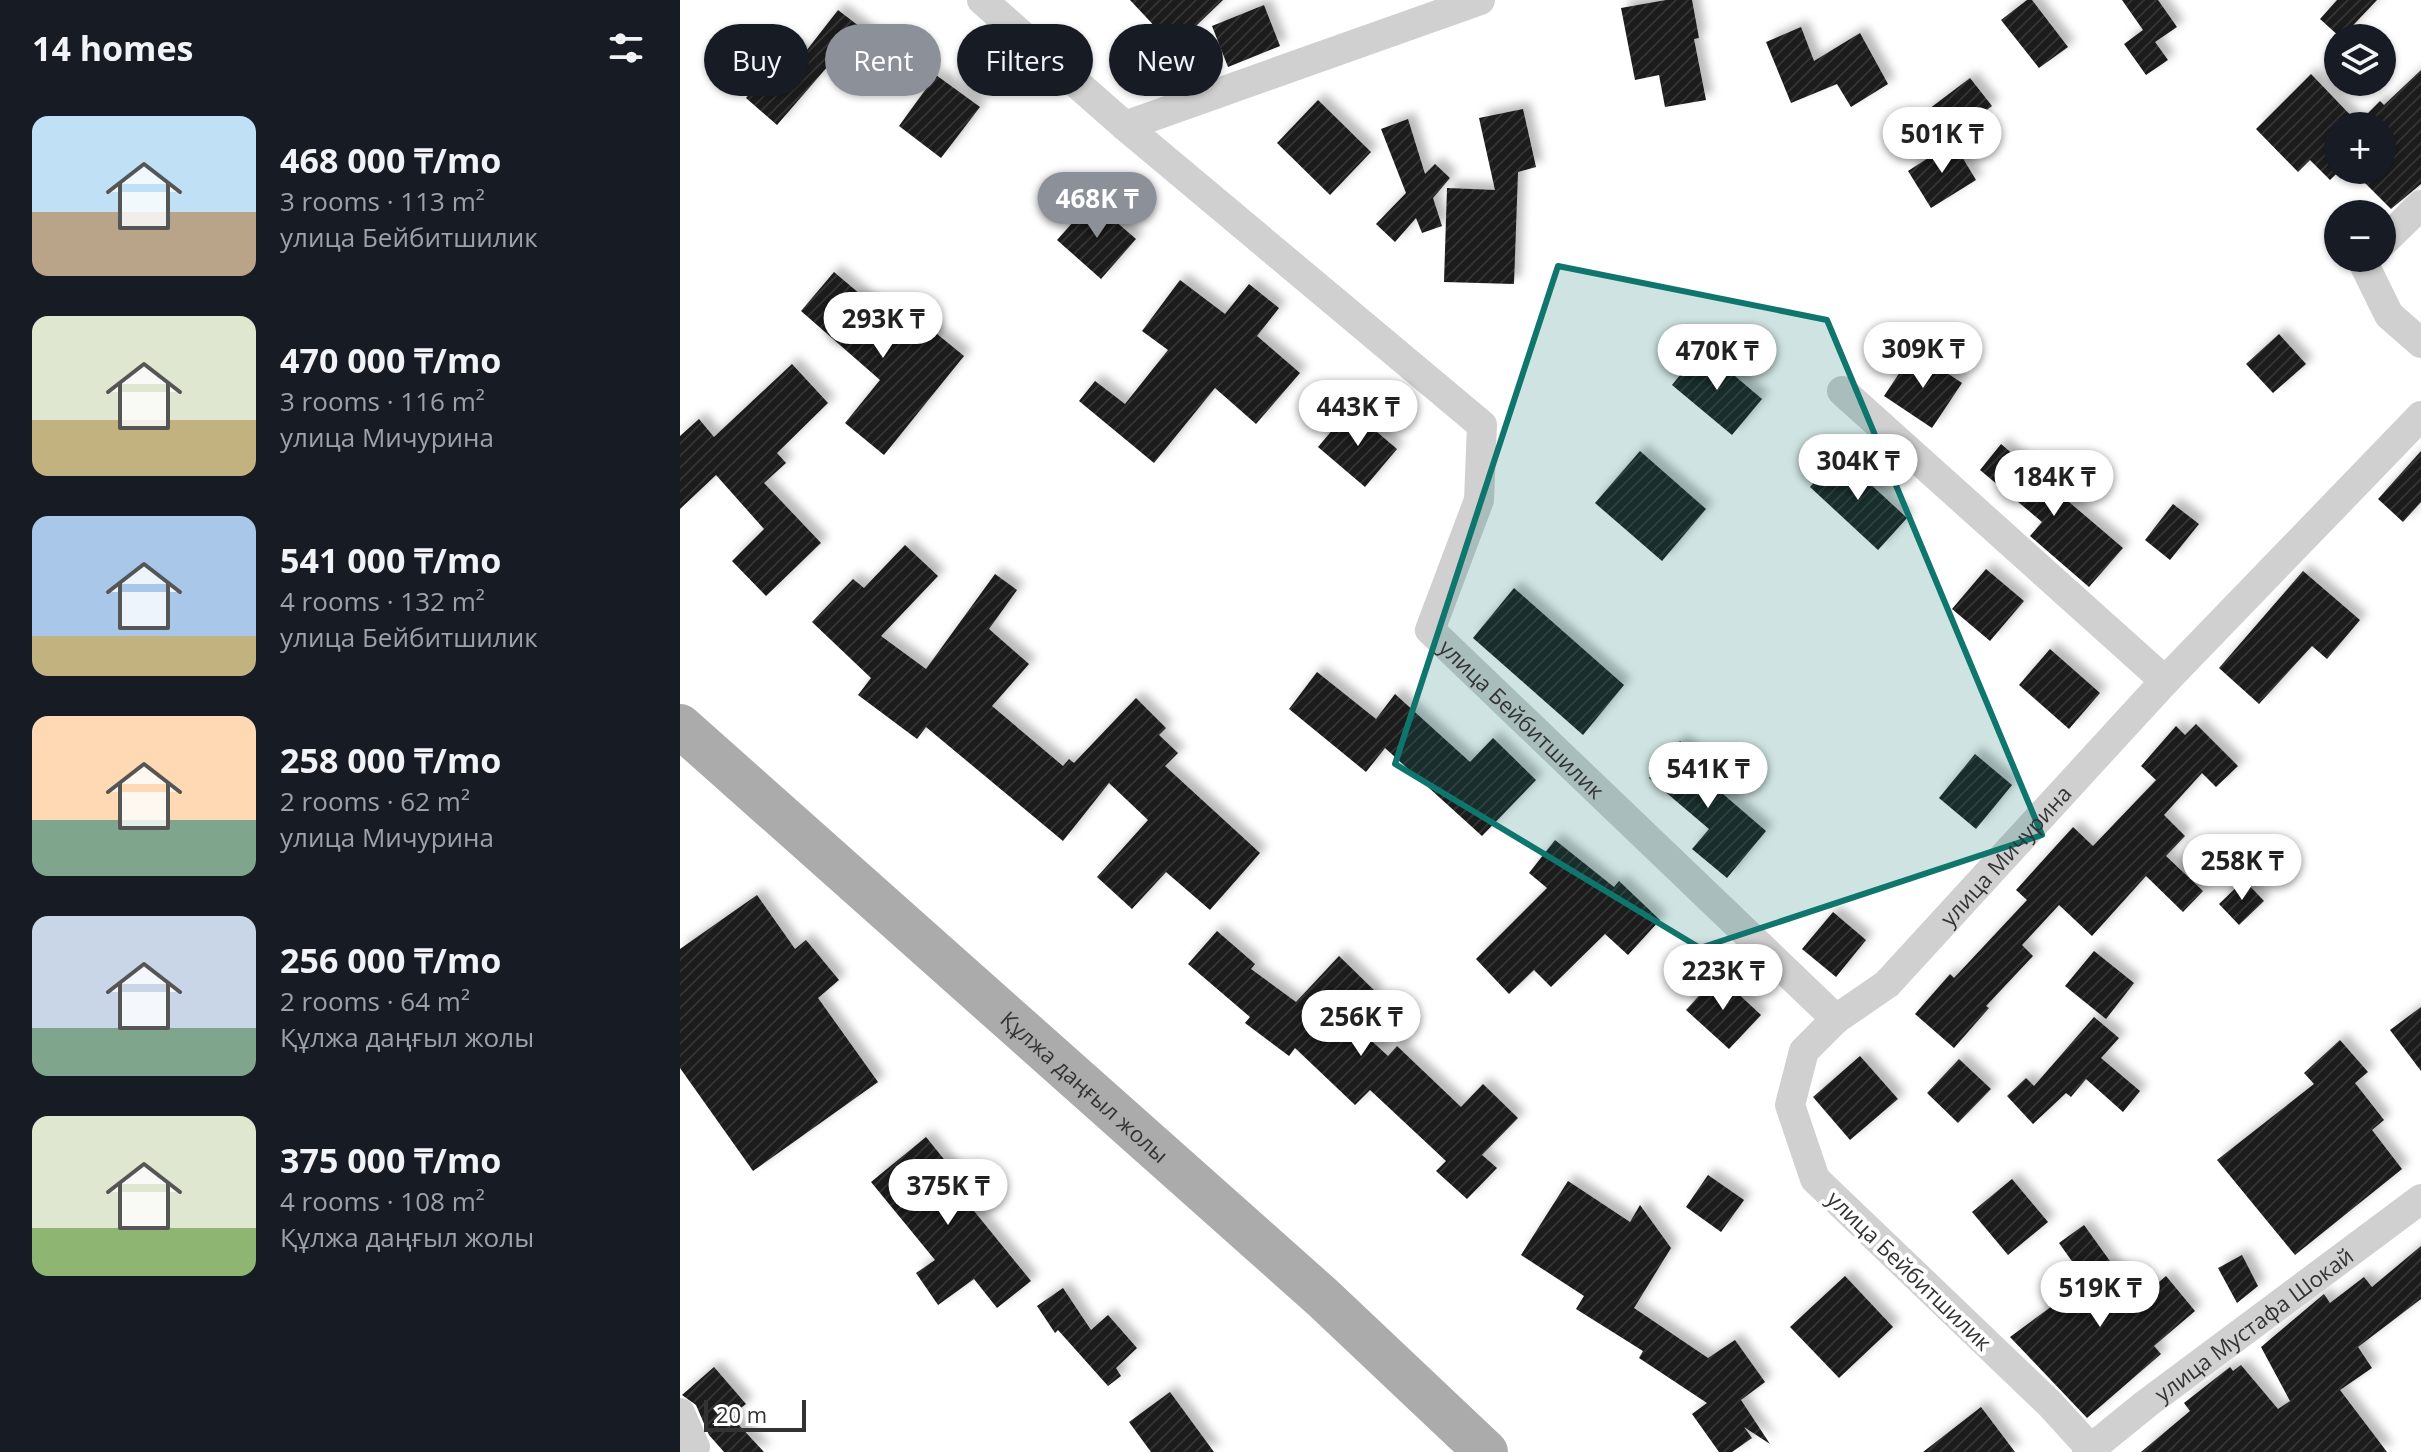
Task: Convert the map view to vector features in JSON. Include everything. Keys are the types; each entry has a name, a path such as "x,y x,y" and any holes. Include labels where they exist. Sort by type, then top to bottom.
{"main road":[{"name":"Құлжа даңғыл жолы","path":"680,726 1322,1297 1486,1452"}],"street":[{"name":"улица Бейбитшилик","path":"982,0 1125,126 1482,425 1479,500 1430,630 1836,1019 1804,1051 1790,1105 1815,1179 2050,1404 2089,1451"},
{"path":"1125,126 1480,0"},
{"path":"2396,229 2421,205"},
{"path":"2368,272 2389,315 2421,343"},
{"path":"1842,391 2165,681"},
{"name":"улица Мичурина","path":"1836,1019 1887,984 2165,681 2421,416"},
{"name":"улица Мустафа Шокай","path":"2089,1451 2421,1199"},
{"path":"680,1413 695,1447 693,1452"}],"highlighted area":[{"path":"1558,266 1827,320 2042,835 1700,948 1395,764"}],"building":[{"path":"1130,0 1223,0 1198,24 1152,24"},
{"path":"1666,0 1692,0 1699,38 1694,39 1706,100 1665,107 1659,75 1635,80 1621,8"},
{"path":"2027,0 2032,0 2068,47 2039,68 2001,20"},
{"path":"2122,0 2158,0 2177,27 2155,42 2168,60 2146,75 2124,44 2143,30"},
{"path":"2337,0 2377,0 2354,24 2326,24 2320,19"},
{"path":"1264,5 1280,46 1228,67 1223,54 1223,24 1217,24"},
{"path":"838,10 856,24 827,24"},
{"path":"825,27 825,70 809,88 809,47"},
{"path":"1801,27 1814,61 1860,33 1888,84 1851,107 1837,84 1791,103 1766,42"},
{"path":"2421,70 2421,184 2396,205 2396,200 2382,200 2366,184 2396,184 2396,112 2369,112 2380,101 2384,105"},
{"path":"2311,74 2324,88 2324,96 2332,96 2347,112 2324,112 2324,174 2310,160 2298,172 2256,129"},
{"path":"1970,78 1992,106 1947,140 1925,112"},
{"path":"941,79 957,90 957,96 965,96 980,107 941,158 899,126 921,96 941,96"},
{"path":"748,96 802,96 777,125 746,98"},
{"path":"1318,100 1371,152 1330,195 1277,143"},
{"path":"1523,109 1536,167 1518,172 1514,284 1444,282 1447,188 1495,190 1479,118"},
{"path":"1408,119 1425,174 1435,164 1450,178 1433,198 1442,226 1422,233 1416,218 1395,242 1376,224 1406,193 1381,129"},
{"path":"1953,142 1976,180 1931,208 1908,171"},
{"path":"1092,201 1136,239 1101,279 1057,240"},
{"path":"834,272 913,339 926,325 964,356 884,455 845,423 880,380 801,311"},
{"path":"1180,280 1225,314 1249,284 1279,308 1257,336 1300,373 1256,424 1215,388 1154,463 1079,401 1095,381 1125,404 1168,350 1142,331"},
{"path":"2279,334 2306,364 2273,393 2246,364"},
{"path":"1702,348 1762,399 1732,435 1672,385"},
{"path":"1914,351 1962,383 1932,428 1884,396"},
{"path":"792,364 828,403 777,453 786,463 764,483 821,543 766,596 732,561 764,529 716,475 680,509 680,436 699,419 714,437"},
{"path":"1350,409 1397,449 1365,487 1318,447"},
{"path":"2001,444 2123,548 2089,587 2030,536 2042,522 1980,470"},
{"path":"1640,451 1706,509 1662,561 1595,503"},
{"path":"2421,451 2421,502 2403,522 2378,499"},
{"path":"1839,455 1907,518 1878,550 1810,487"},
{"path":"2173,504 2199,524 2170,560 2145,540"},
{"path":"905,545 938,576 881,636 926,669 995,574 1017,590 989,629 1029,664 992,706 1063,766 1069,759 1074,763 1136,698 1166,728 1159,735 1178,753 1165,766 1260,853 1210,910 1166,872 1132,909 1097,877 1148,820 1109,783 1063,841 926,727 917,739 858,695 871,678 812,622 853,579 864,588"},
{"path":"1986,569 2024,601 1990,641 1952,609"},
{"path":"2303,571 2360,620 2327,659 2312,646 2259,704 2219,668"},
{"path":"1514,588 1624,685 1583,735 1473,638"},
{"path":"2050,649 2100,693 2069,729 2019,685"},
{"path":"1317,672 1376,719 1395,694 1470,762 1493,738 1536,780 1482,836 1385,748 1366,772 1289,709"},
{"path":"2196,724 2238,766 2216,787 2202,773 2164,815 2185,836 2166,856 2203,891 2183,912 2146,876 2092,936 2059,905 2022,945 2033,956 1986,1006 1989,1008 1954,1048 1915,1014 1950,974 1954,978 2027,900 2016,890 2073,827 2093,846 2156,780 2141,766 2176,726 2185,735"},
{"path":"1680,741 1710,767 1702,776 1766,831 1727,878 1692,849 1709,829 1649,778"},
{"path":"1975,754 2012,785 1976,829 1939,798"},
{"path":"1555,840 1614,887 1619,881 1660,920 1628,955 1605,934 1551,987 1534,970 1509,994 1476,959 1547,888 1529,873"},
{"path":"2244,880 2264,901 2239,925 2219,904"},
{"path":"757,895 795,949 806,940 839,980 818,998 878,1082 753,1171 680,1068 680,949"},
{"path":"1833,912 1866,940 1836,977 1802,949"},
{"path":"1217,931 1255,964 1251,969 1296,1002 1339,956 1377,993 1351,1022 1388,1056 1397,1046 1461,1107 1483,1084 1518,1118 1482,1155 1497,1168 1467,1199 1436,1171 1446,1161 1370,1090 1355,1105 1295,1048 1289,1056 1245,1023 1250,1017 1188,964"},
{"path":"2094,951 2134,983 2106,1019 2065,986"},
{"path":"1718,975 1761,1015 1729,1049 1686,1010"},
{"path":"2421,1007 2421,1071 2390,1030"},
{"path":"2094,1017 2119,1038 2101,1058 2140,1091 2123,1112 2086,1079 2071,1097 2066,1093 2033,1124 2007,1096 2026,1078 2034,1086"},
{"path":"2340,1040 2368,1072 2355,1083 2384,1120 2372,1130 2402,1169 2295,1255 2217,1160 2314,1084 2304,1073"},
{"path":"1860,1056 1898,1099 1850,1140 1813,1097"},
{"path":"1959,1059 1991,1089 1958,1123 1927,1093"},
{"path":"926,1137 981,1205 974,1211 1031,1281 997,1308 974,1279 938,1305 916,1273 935,1260 871,1182"},
{"path":"1708,1175 1744,1200 1721,1232 1686,1207"},
{"path":"2012,1179 2048,1222 2008,1255 1972,1212"},
{"path":"1568,1181 1630,1222 1640,1205 1671,1248 1634,1308 1708,1358 1735,1340 1765,1382 1741,1400 1770,1444 1744,1427 1752,1438 1732,1452 1719,1452 1692,1414 1707,1403 1639,1358 1643,1351 1576,1309 1584,1296 1521,1255"},
{"path":"2084,1225 2138,1300 2166,1276 2195,1311 2154,1346 2161,1354 2087,1418 2010,1337 2086,1281 2059,1243"},
{"path":"2421,1246 2421,1299 2358,1347 2372,1368 2340,1390 2387,1452 2141,1452 2190,1411 2184,1403 2230,1367 2233,1371 2241,1365 2278,1409 2290,1401 2261,1347 2324,1294 2330,1303 2364,1277 2372,1287"},
{"path":"2242,1255 2258,1286 2237,1303 2218,1268"},
{"path":"1845,1276 1893,1327 1839,1378 1790,1327"},
{"path":"1063,1288 1091,1330 1108,1315 1137,1348 1116,1368 1121,1376 1108,1386 1058,1330 1055,1333 1037,1306"},
{"path":"714,1367 746,1404 733,1414 739,1421 737,1423 764,1452 724,1452 709,1435 696,1405 682,1395"},
{"path":"1170,1392 1214,1452 1151,1452 1129,1422"},
{"path":"1981,1407 2015,1452 1923,1452"}]}
